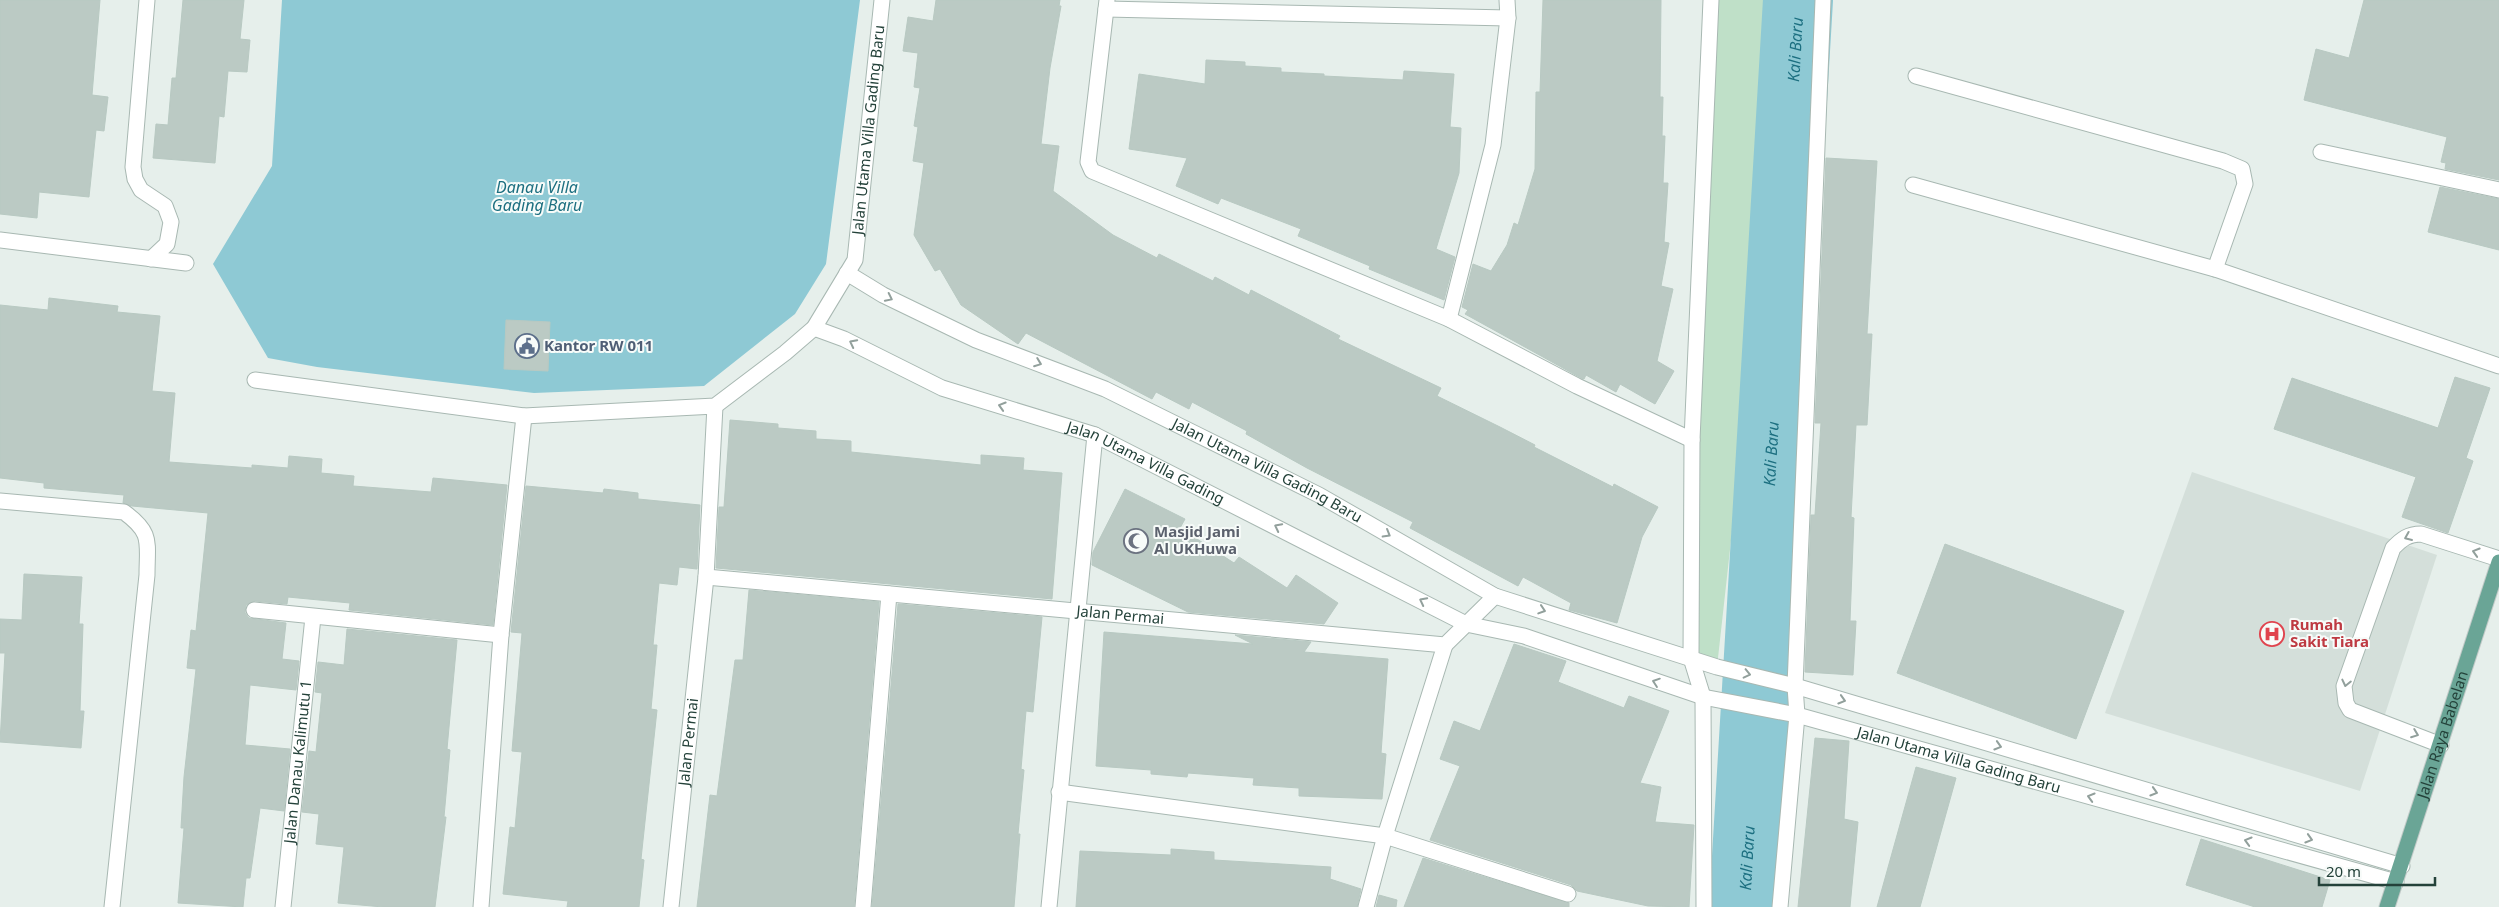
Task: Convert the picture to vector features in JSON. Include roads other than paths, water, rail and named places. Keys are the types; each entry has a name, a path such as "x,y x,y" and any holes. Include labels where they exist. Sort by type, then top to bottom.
{"main road":[{"name":"Jalan Raya Babelan","path":"2388,907 2499,561"}],"street":[{"path":"147,0 133,167 135,179 141,190 165,206 171,222 167,244 151,258"},
{"name":"Jalan Utama Villa Gading Baru","path":"882,0 855,260 847,273 883,295 976,340 1105,389 1319,494 1495,596 1717,667 1795,686 2402,866"},
{"path":"1448,319 1493,145 1508,18 1507,0"},
{"path":"1704,907 1703,697 1691,658 1692,440 1712,0"},
{"path":"1780,907 1797,714 1795,686 1823,0"},
{"path":"1508,18 1107,4 1088,162 1092,171 1448,319 1577,386 1692,440"},
{"path":"1916,76 2213,159 2242,169 2245,184 2215,269"},
{"path":"2321,152 2499,190"},
{"path":"1913,185 2215,269 2499,366"},
{"path":"0,240 186,263"},
{"path":"255,380 524,416 715,406 786,353 814,328 847,273"},
{"name":"Jalan Utama Villa Gading","path":"814,328 844,339 942,388 1095,435 1466,624"},
{"name":"Jalan Permai","path":"672,907 706,577 715,406"},
{"path":"481,907 501,635 524,416"},
{"path":"1049,907 1095,435"},
{"path":"0,502 124,512 140,524 147,541 147,575 112,907"},
{"path":"2441,745 2350,710 2346,703 2344,686 2392,548 2402,539 2412,534 2421,534 2499,561"},
{"name":"Jalan Permai","path":"706,577 1079,613 1445,645"},
{"path":"863,907 888,594"},
{"path":"1366,907 1385,836 1445,645 1495,596"},
{"path":"254,610 501,635"},
{"name":"Jalan Danau Kalimutu 1","path":"283,907 313,617"},
{"name":"Jalan Utama Villa Gading Baru","path":"1466,624 1524,636 1703,697 1797,714 2396,882"},
{"path":"1059,792 1385,836 1568,894"}],"water":[{"name":"Danau Villa Gading Baru","path":"282,0 860,0 826,264 795,314 704,386 534,393 317,367 268,358 213,264 272,166"}],"waterway":[{"name":"Kali Baru","path":"1744,907 1798,0"}],"place":[{"name":"Kantor RW 011","path":"527,346"},
{"name":"Masjid Jami Al UKHuwa","path":"1136,541"},
{"name":"Rumah Sakit Tiara","path":"2272,634"}]}
